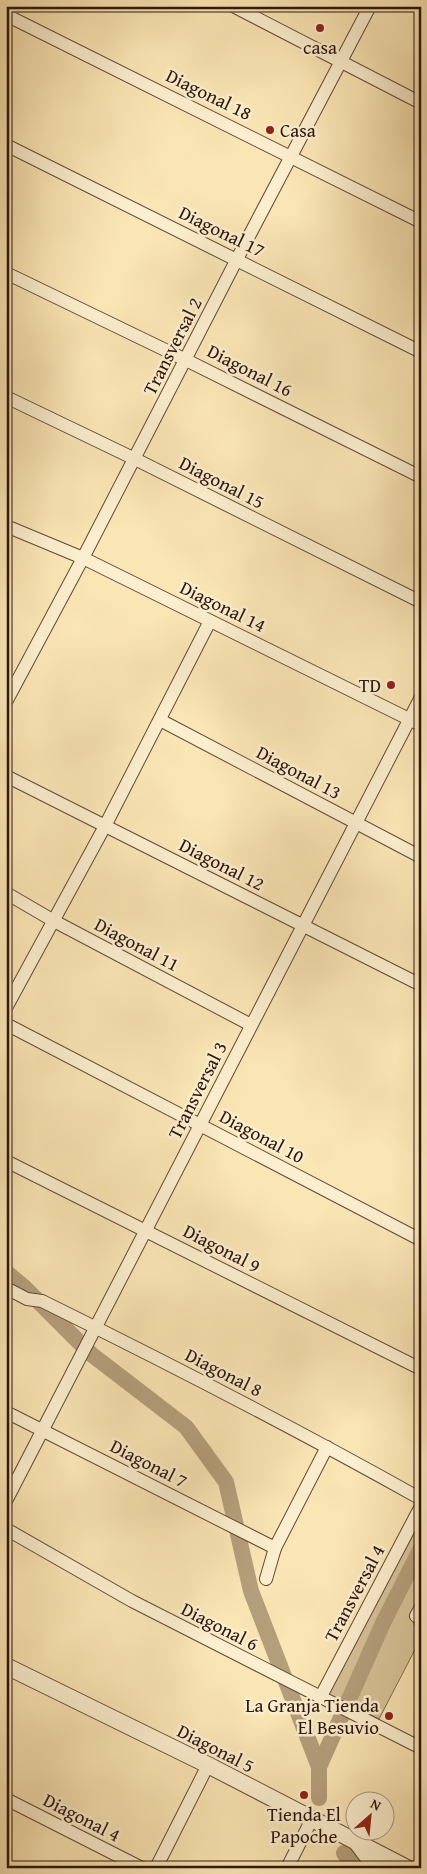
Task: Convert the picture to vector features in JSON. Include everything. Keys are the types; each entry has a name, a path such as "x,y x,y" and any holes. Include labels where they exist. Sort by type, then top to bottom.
{"street":[{"path":"233,6 421,103"},
{"name":"Transversal 2","path":"6,702 135,459 290,156 370,6"},
{"name":"Diagonal 18","path":"6,15 421,222"},
{"name":"Diagonal 17","path":"6,145 421,352"},
{"name":"Diagonal 16","path":"6,273 186,360 421,478"},
{"name":"Diagonal 15","path":"6,397 135,459 421,602"},
{"name":"Diagonal 14","path":"6,526 83,558 415,722"},
{"path":"6,1008 105,826 210,621"},
{"name":"Transversal 3","path":"6,1501 355,823 415,722 421,697"},
{"name":"Diagonal 13","path":"160,720 421,857"},
{"name":"Diagonal 12","path":"6,776 421,985"},
{"name":"Diagonal 11","path":"6,893 54,921 251,1025"},
{"name":"Diagonal 10","path":"6,1024 421,1240"},
{"name":"Diagonal 9","path":"6,1161 421,1369"},
{"name":"Diagonal 8","path":"6,1288 27,1299 42,1301 327,1447 421,1499"},
{"name":"Diagonal 7","path":"6,1412 275,1548"},
{"path":"266,1579 275,1548 327,1447"},
{"name":"Transversal 4","path":"320,1698 421,1506"},
{"name":"Diagonal 6","path":"6,1529 132,1601 421,1748"},
{"name":"Diagonal 5","path":"6,1666 344,1834"},
{"path":"156,1868 208,1766"},
{"name":"Diagonal 4","path":"6,1799 142,1868"},
{"path":"287,1868 319,1822"},
{"path":"354,1842 376,1868"},
{"name":"Diagonal 5","path":"358,1842 407,1868"}],"shaded area":[{"path":"421,1512 421,1595 413,1610 412,1619 417,1631 421,1634 421,1638 379,1719 328,1694"}],"waterway":[{"path":"6,1272 24,1287 91,1354 186,1427 226,1482 251,1591 319,1767 319,1798"},
{"path":"319,1767 383,1623 421,1548"},
{"path":"344,1853 355,1868"}],"place":[{"name":"casa","path":"320,28"},
{"name":"Casa","path":"270,130"},
{"name":"TD","path":"391,685"},
{"name":"La Granja Tienda El Besuvio","path":"389,1716"},
{"name":"Tienda El Papoche","path":"304,1795"}]}
